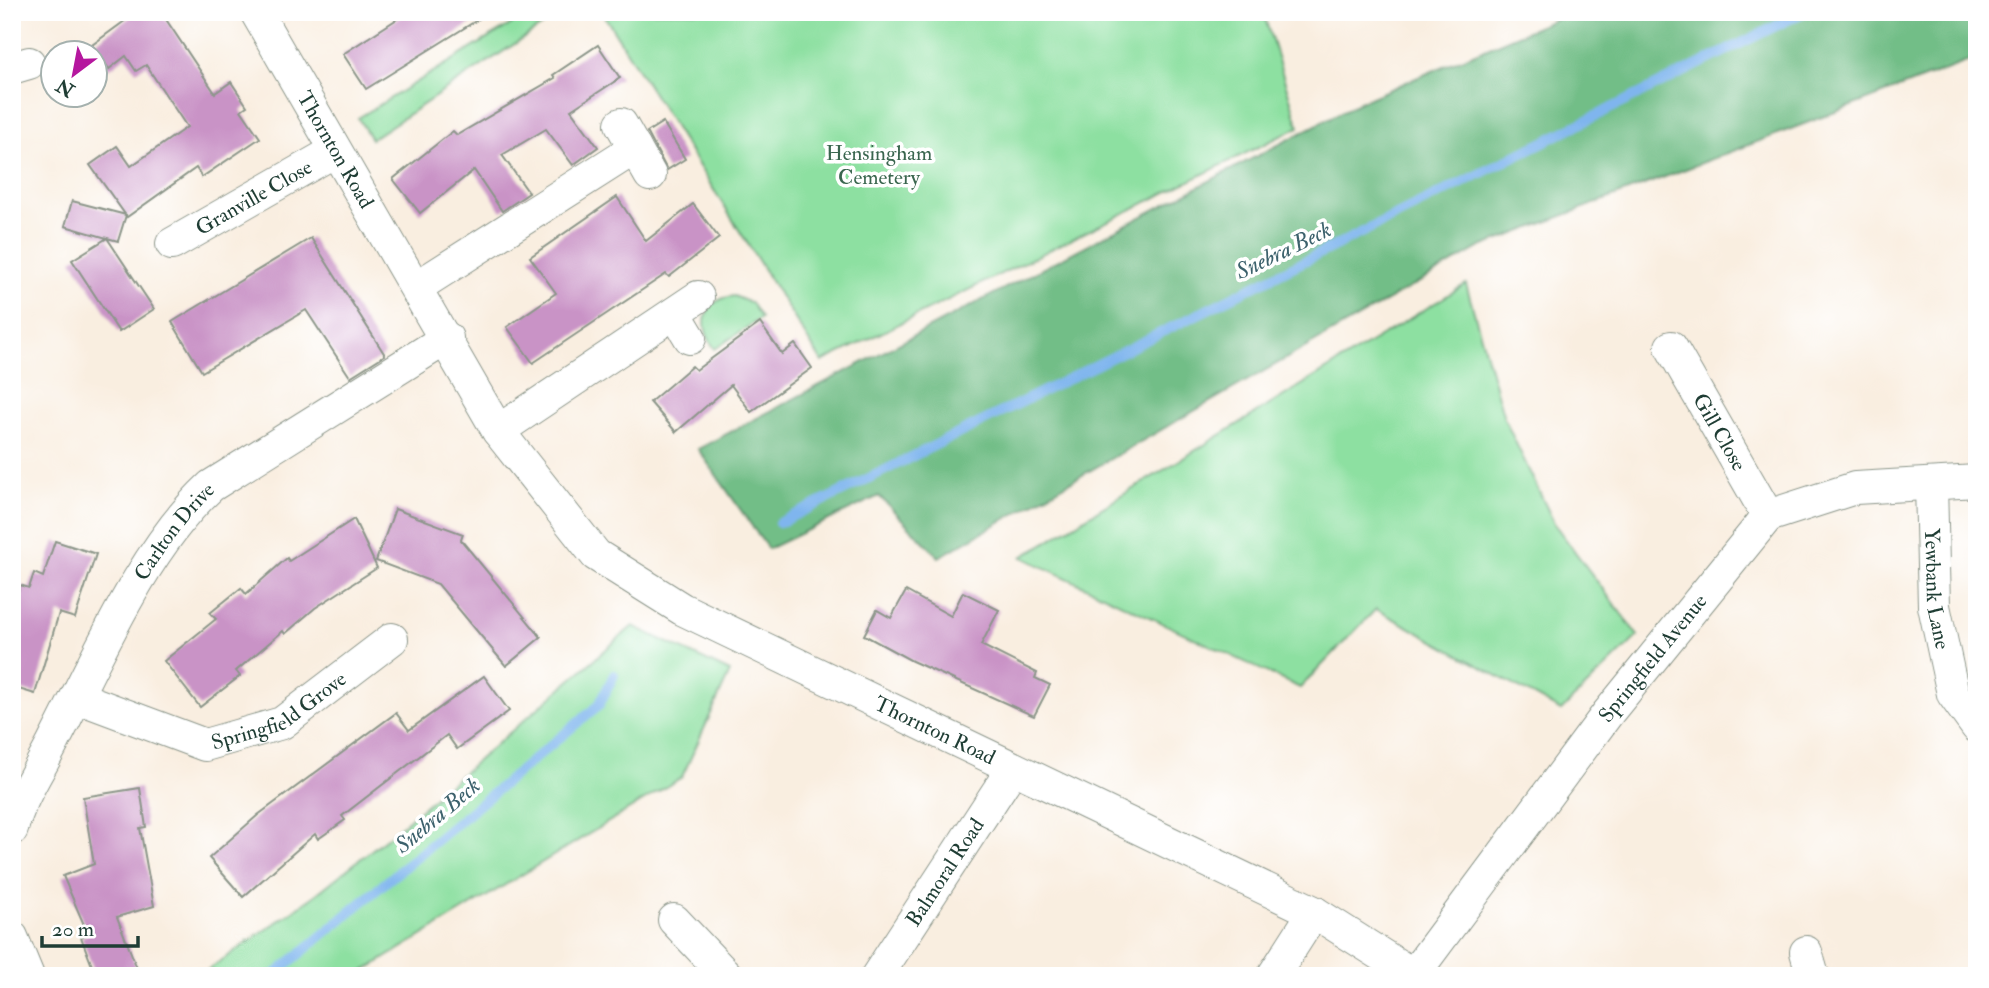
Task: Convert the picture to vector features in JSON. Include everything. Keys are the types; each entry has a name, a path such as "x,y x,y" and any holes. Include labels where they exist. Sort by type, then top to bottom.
{"street":[{"name":"Thornton Road","path":"257,12 335,151 447,338 498,431 596,555 682,609 1314,912 1415,975"},
{"path":"417,287 635,149"},
{"name":"Granville Close","path":"172,244 335,151"},
{"path":"498,431 688,316"},
{"name":"Carlton Drive","path":"12,828 77,696 147,570 192,503 211,486 447,338"},
{"name":"Gill Close","path":"1671,347 1768,516"},
{"path":"1768,516 1855,488 1977,481"},
{"name":"Yewbank Lane","path":"1931,484 1934,606 1953,694 1977,727"},
{"name":"Springfield Avenue","path":"1415,975 1608,713 1768,516"},
{"name":"Springfield Grove","path":"77,696 205,746 282,723 392,639"},
{"name":"Balmoral Road","path":"877,976 1013,768"},
{"path":"1273,976 1314,912"},
{"path":"674,920 727,976"},
{"path":"12,937 28,976"}],"green space":[{"path":"531,12 563,12 371,139 358,118"},
{"name":"Hensingham Cemetery","path":"602,12 1263,12 1299,127 822,362"},
{"path":"1572,12 1977,12 1977,58 1481,247 939,557 879,496 768,549 698,449 1362,101"},
{"path":"1466,284 1504,418 1555,525 1638,636 1561,711 1376,609 1300,688 1022,557"},
{"path":"734,296 751,303 761,318 715,349 706,332 706,315 715,303"},
{"path":"633,626 730,672 682,777 356,976 199,976 310,899 404,824"}],"building":[{"path":"137,12 161,12 215,93 231,82 247,106 241,110 260,138 202,177 196,168 127,217 90,165 117,146 131,166 187,127 146,65 136,71 126,56 109,69 108,38 102,38"},
{"path":"408,12 490,12 366,89 343,54"},
{"path":"598,45 620,78 571,110 598,147 573,165 546,129 502,155 529,193 502,211 474,170 420,213 393,179 453,131 457,135 555,78 553,75"},
{"path":"663,122 685,159 667,170 647,132"},
{"path":"617,197 646,241 693,204 719,238 669,277 666,274 533,363 507,327 556,293 530,257"},
{"path":"72,201 126,215 118,241 65,226"},
{"path":"107,238 154,309 119,332 72,260"},
{"path":"311,238 385,355 350,377 306,310 202,372 172,322"},
{"path":"760,323 782,354 795,344 812,368 751,412 731,385 676,432 650,402 692,366 696,370"},
{"path":"395,509 463,534 461,540 541,637 506,666 438,584 376,561"},
{"path":"354,519 377,568 315,608 285,634 283,631 236,671 240,676 200,707 164,661 216,619 210,613 241,588 246,594 287,558 289,561"},
{"path":"55,541 96,554 75,618 59,613 35,694 12,687 12,611 20,585 29,588 34,573 43,577"},
{"path":"906,591 951,616 963,592 999,610 981,645 1037,673 1035,678 1050,685 1034,716 912,661 864,635 877,610 891,618"},
{"path":"484,676 509,711 457,749 447,735 342,816 345,820 318,839 315,834 243,897 209,858 258,815 396,713 409,730"},
{"path":"140,788 146,827 140,828 154,906 117,917 140,976 96,976 81,937 88,934 63,876 94,864 83,797"}],"waterway":[{"name":"Snebra Beck","path":"779,523 1804,12"},
{"name":"Snebra Beck","path":"273,976 599,705 614,675"}]}
